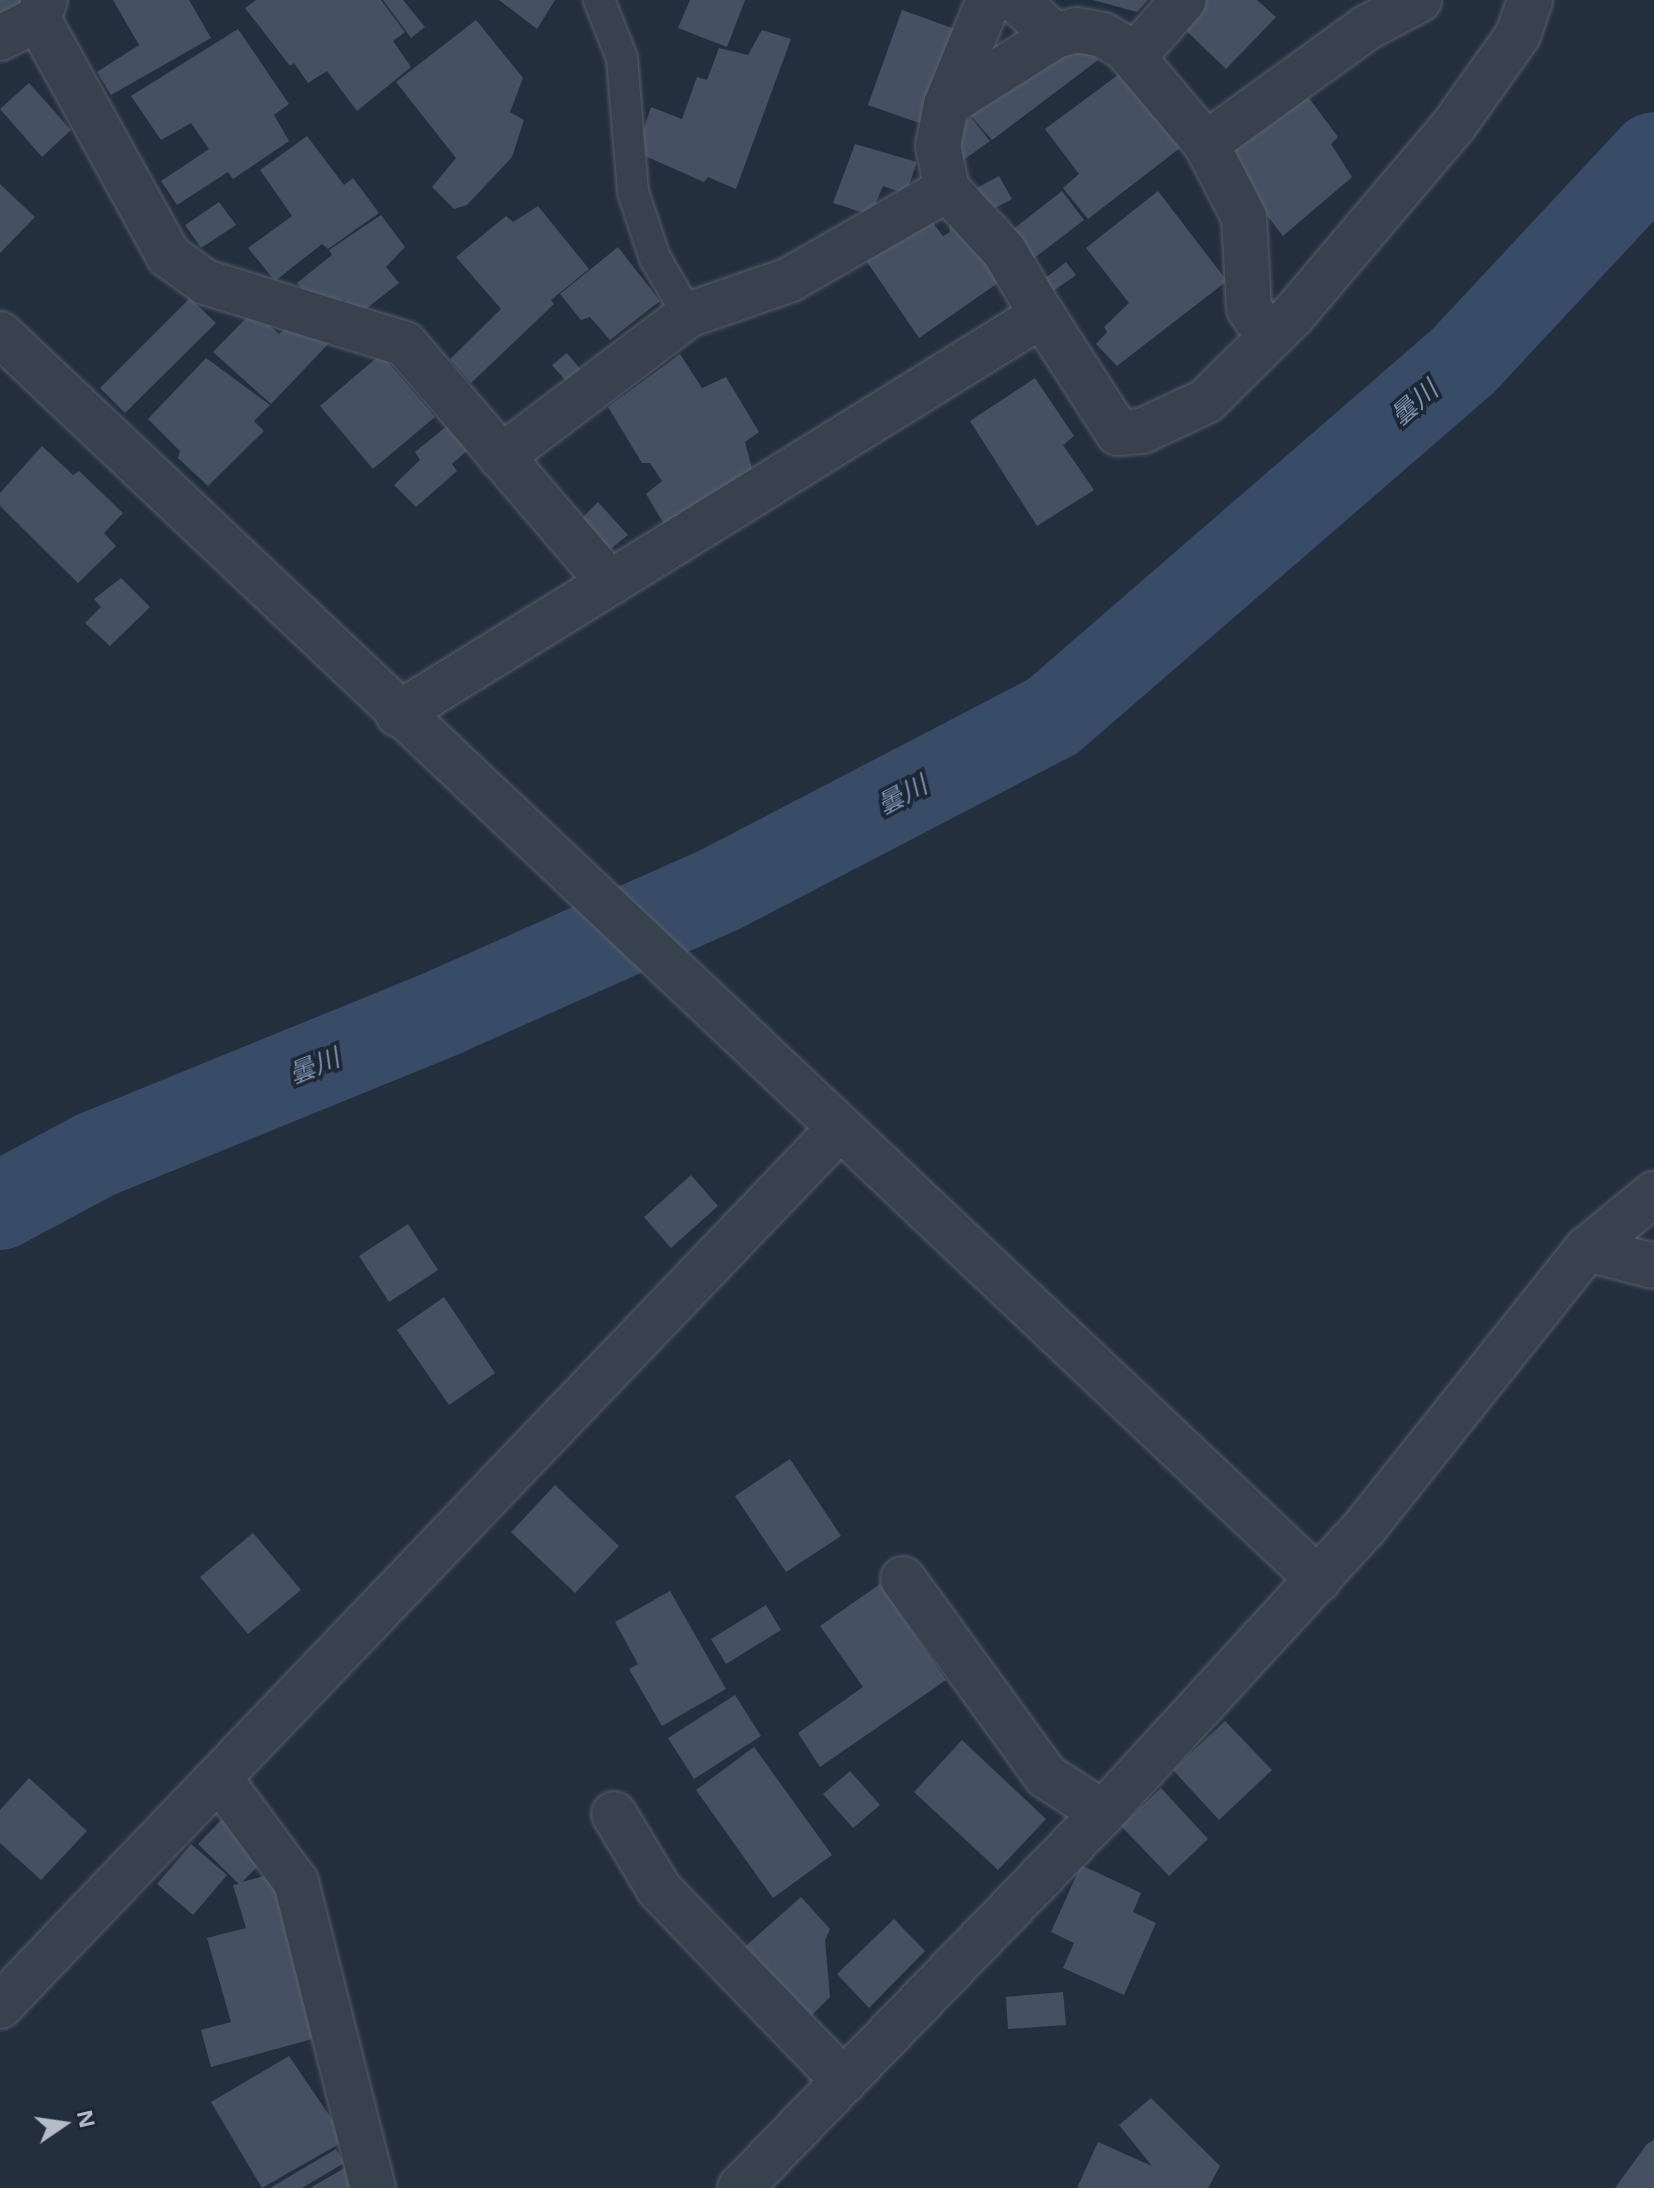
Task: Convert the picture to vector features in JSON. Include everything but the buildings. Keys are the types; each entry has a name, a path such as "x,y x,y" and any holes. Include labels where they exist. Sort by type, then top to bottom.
{"street":[{"path":"989,0 946,105 938,146 947,189 1004,251 1118,433 1142,431 1206,401 1269,338 1454,125 1518,35 1530,0"},
{"path":"1016,0 1055,36"},
{"path":"1133,57 1184,0"},
{"path":"1206,144 1366,28 1419,0"},
{"path":"28,19 169,256 205,282 405,344 610,583"},
{"path":"946,105 1055,36 1077,30 1103,35 1133,57 1206,144 1244,217 1249,308 1269,338"},
{"path":"501,457 688,315 789,280 947,189"},
{"path":"398,714 1042,315"},
{"path":"0,334 478,791 1319,1580"},
{"path":"0,2006 840,1128"},
{"path":"740,2188 1103,1813 1319,1580 1587,1249 1654,1194"},
{"path":"1587,1249 1654,1266"},
{"path":"903,1579 1046,1776 1103,1813"},
{"path":"219,1778 296,1882 373,2188"},
{"path":"614,1814 659,1889 844,2081"}],"lane":[{"path":"599,0 622,58 633,192 655,258 688,315"}],"waterway":[{"name":"曇川","path":"0,1206 95,1155 445,1012 721,889 1053,716 1463,361 1654,156"}]}
